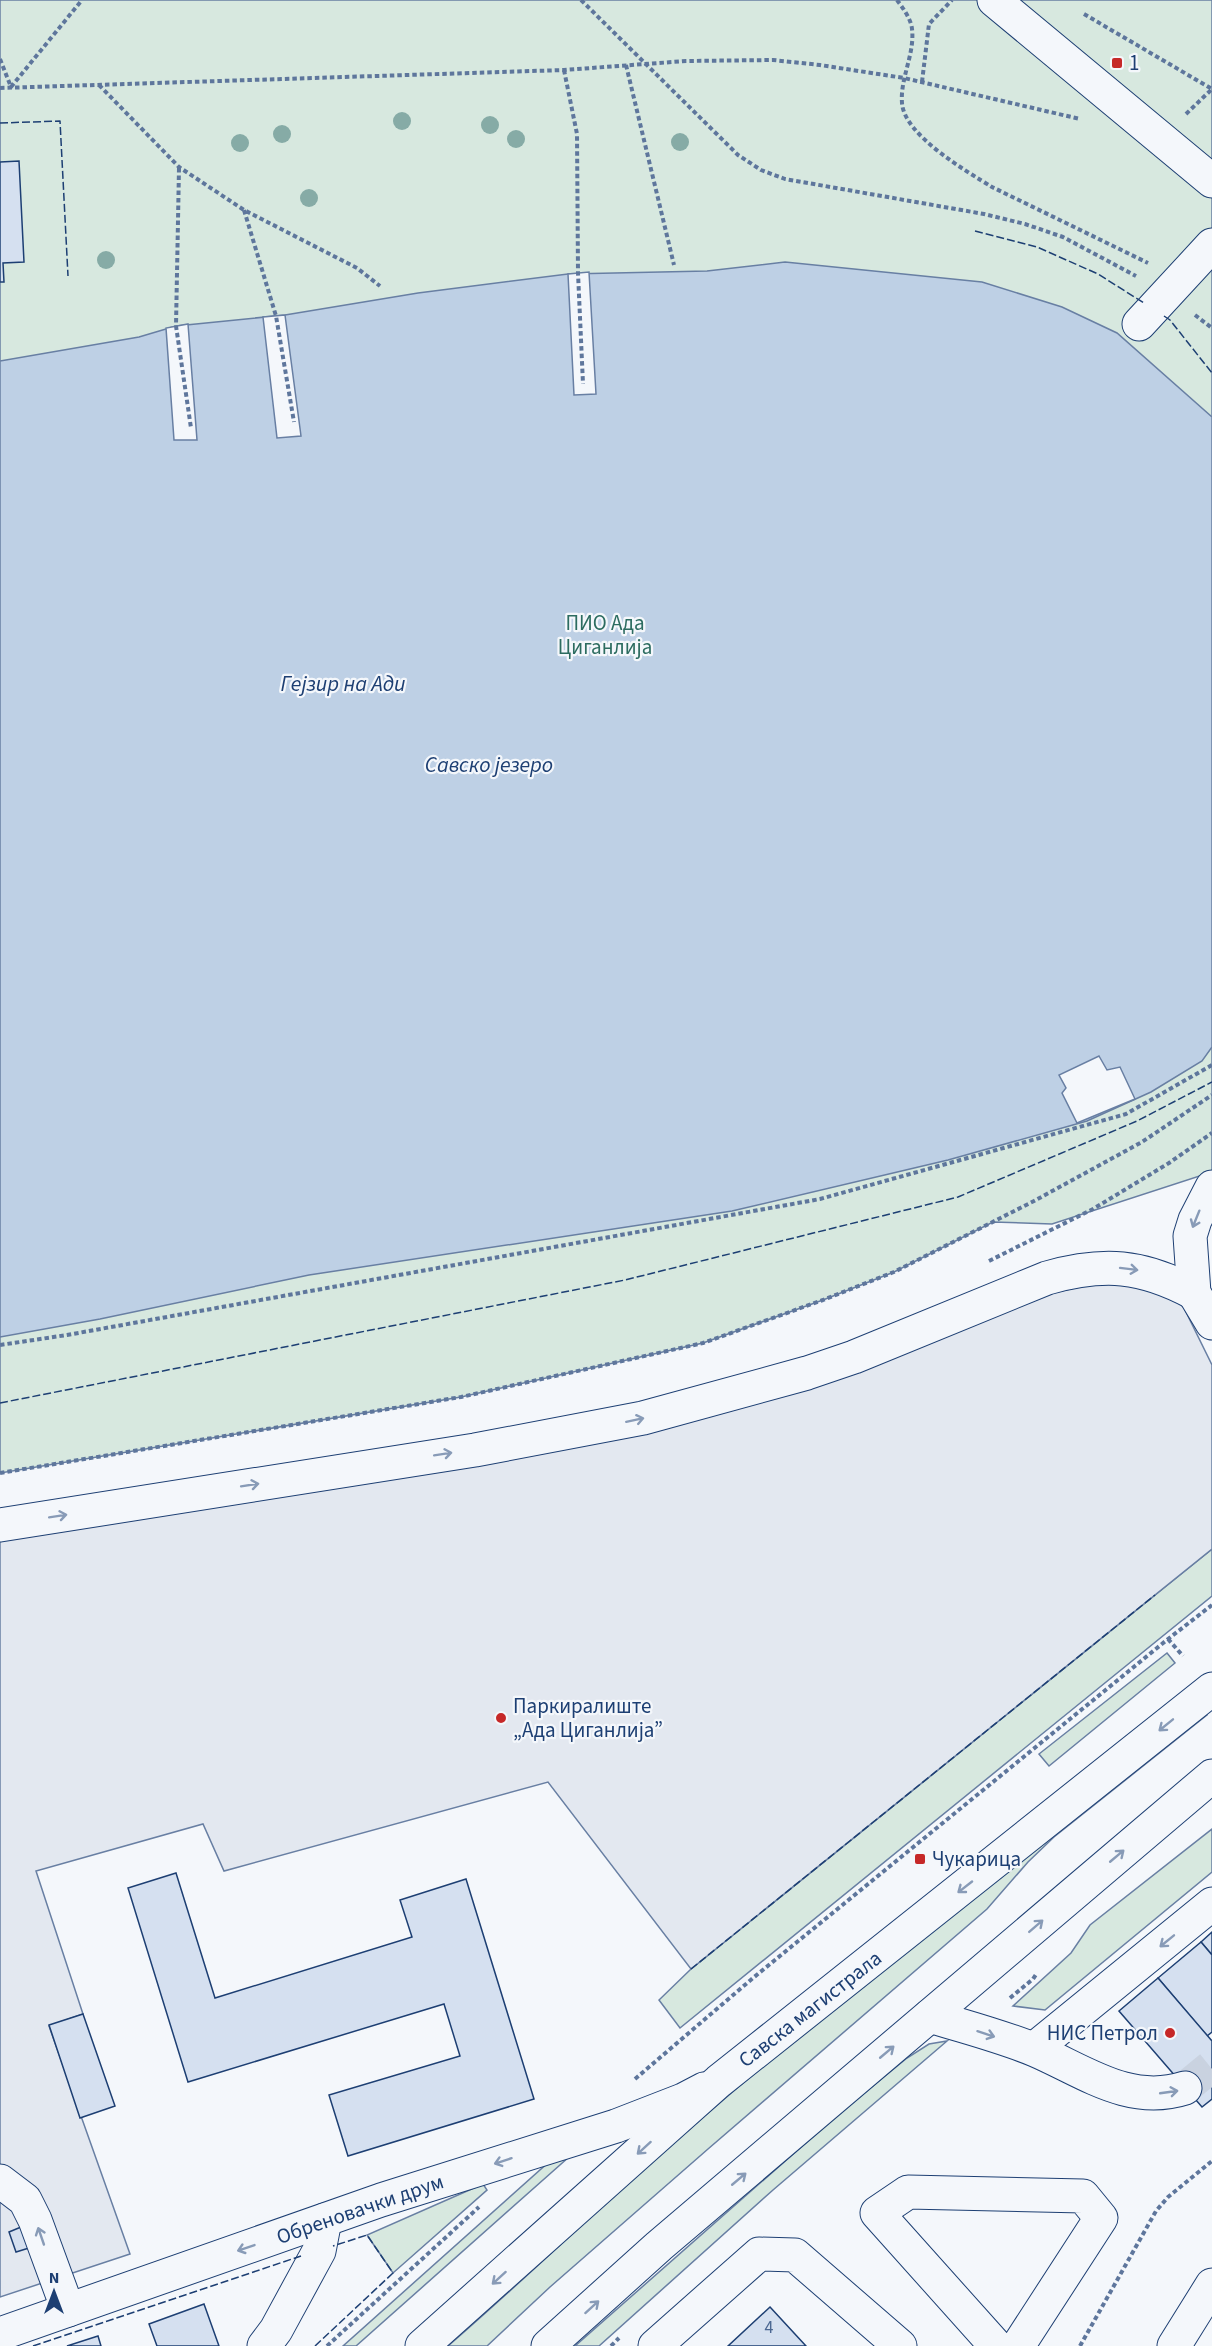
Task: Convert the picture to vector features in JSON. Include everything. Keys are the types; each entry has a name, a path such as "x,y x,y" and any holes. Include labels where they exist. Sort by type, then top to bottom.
{"main road":[{"path":"994,0 1212,181"},
{"path":"1139,324 1212,245"},
{"path":"1212,1187 1195,1220 1190,1236 1194,1293 1212,1323"},
{"path":"0,1525 475,1450 643,1418 797,1376 854,1357 1047,1278 1071,1271 1125,1268 1153,1273 1194,1293"},
{"name":"Савска магистрала","path":"422,2346 719,2081 1212,1689"},
{"path":"548,2346 659,2246 1212,1776"},
{"path":"1034,2049 1212,1904"},
{"path":"930,2016 1034,2049 1112,2087 1128,2091 1162,2093 1185,2088"},
{"name":"Обреновачки друм","path":"0,2334 392,2196 616,2126 683,2100 719,2081"},
{"path":"0,2181 25,2200 35,2220 68,2310"},
{"path":"996,2346 877,2212 908,2192 1083,2196 1101,2218 1018,2346"},
{"path":"264,2346 276,2330 319,2251 325,2220"},
{"path":"655,2346 759,2254 795,2255 900,2346"},
{"path":"1174,2346 1212,2285"}],"path":[{"path":"11,87 82,0"},
{"path":"581,0 738,155 761,170 812,185 984,214 1025,224 1063,237 1173,286"},
{"path":"897,0 912,27 902,105 909,121 920,135 960,167 992,187 1046,214 1173,286 1212,328"},
{"path":"922,82 929,24 952,0"},
{"path":"1084,14 1212,88"},
{"path":"0,59 11,87"},
{"path":"0,88 564,70 644,63 773,60 904,78 1081,119"},
{"path":"626,65 674,265"},
{"path":"564,70 577,134 578,273 583,384"},
{"path":"99,85 179,167 244,210 357,268 380,286"},
{"path":"179,167 176,326 190,428"},
{"path":"244,210 276,316 294,422"},
{"path":"0,1345 68,1335 820,1199 1126,1114 1212,1065"},
{"path":"0,1473 461,1396 703,1343 894,1272 1034,1202 1142,1142 1212,1095"},
{"path":"982,1264 1093,1209 1169,1163 1212,1133"},
{"path":"629,2084 753,1978 1212,1605"},
{"path":"1168,1639 1183,1656"},
{"path":"1080,2346 1156,2211 1168,2197 1212,2161"},
{"path":"327,2346 481,2205"}],"green space":[{"name":"Савско језеро","path":"0,0 1212,0 1212,1172 1052,1224 993,1222 894,1272 703,1343 461,1397 0,1473"},
{"path":"1212,1549 1212,1596 680,2028 659,2000 691,1969"},
{"path":"1167,1653 1175,1663 1049,1766 1039,1754"},
{"path":"1201,1709 1207,1715 1054,1837 1028,1862 987,1909 550,2287 487,2346 448,2346 639,2173 777,2054"},
{"path":"1212,1829 1212,1872 1045,2010 1013,2006 1071,1953 1090,1925"},
{"path":"947,2041 773,2190 599,2346 575,2346 834,2118 907,2058 929,2044"},
{"path":"578,2149 356,2346 343,2346 559,2153"},
{"path":"483,2184 487,2190 393,2273 367,2235"}],"shaded area":[{"name":"Паркиралиште „Ада Циганлија”","path":"1120,1278 1182,1304 1212,1365 1212,1549 691,1969 548,1782 224,1871 203,1824 36,1871 83,2014 49,2026 130,2254 0,2297 0,1511 585,1418 722,1386 903,1326"}],"water":[{"name":"Савско језеро","path":"785,262 982,282 1062,307 1117,333 1212,417 1212,1047 1202,1061 1151,1092 1087,1121 948,1160 732,1211 309,1275 100,1319 0,1337 0,361 139,337 176,326 285,315 418,293 568,274 707,271"}],"pier":[{"path":"589,272 596,394 574,395 568,274"},
{"path":"285,315 301,436 277,438 263,317"},
{"path":"188,324 197,440 174,440 166,328"},
{"path":"1099,1056 1107,1070 1120,1067 1135,1099 1077,1123 1062,1093 1066,1088 1059,1075"}],"building":[{"path":"19,161 24,262 3,263 4,282 0,282 0,162"},
{"path":"176,1873 215,1998 412,1937 400,1900 466,1879 534,2099 348,2156 329,2095 460,2056 444,2004 188,2082 128,1888"},
{"path":"1212,1932 1212,1955 1201,1942"},
{"path":"1201,1942 1212,1955 1212,2032 1207,2036 1158,1978"},
{"path":"1158,1978 1212,2041 1212,2099 1202,2107 1119,2011"},
{"path":"83,2014 115,2106 80,2118 49,2025"},
{"path":"21,2227 29,2248 16,2252 9,2232"},
{"path":"204,2304 219,2346 157,2346 149,2324"},
{"path":"770,2307 806,2346 728,2346"},
{"path":"98,2336 101,2346 67,2346"}],"tunnel":[{"path":"1185,2088 1212,2066"}],"fence":[{"path":"0,123 60,121 68,276"},
{"path":"975,231 1037,247 1098,274 1144,303"},
{"path":"1164,316 1170,320 1212,373"},
{"path":"0,1403 625,1280 958,1197 1137,1121 1212,1082"},
{"path":"691,1969 1155,1595"},
{"path":"315,2346 393,2273 367,2235 333,2246"},
{"path":"33,2346 301,2256"}],"place":[{"name":"1","path":"1117,63"},
{"name":"Паркиралиште „Ада Циганлија”","path":"501,1718"},
{"name":"Чукарица","path":"920,1859"},
{"name":"НИС Петрол","path":"1170,2033"}],"park label":[{"name":"ПИО Ада Циганлија","path":"605,635"}],"water label":[{"name":"Гејзир на Ади","path":"343,684"}]}
